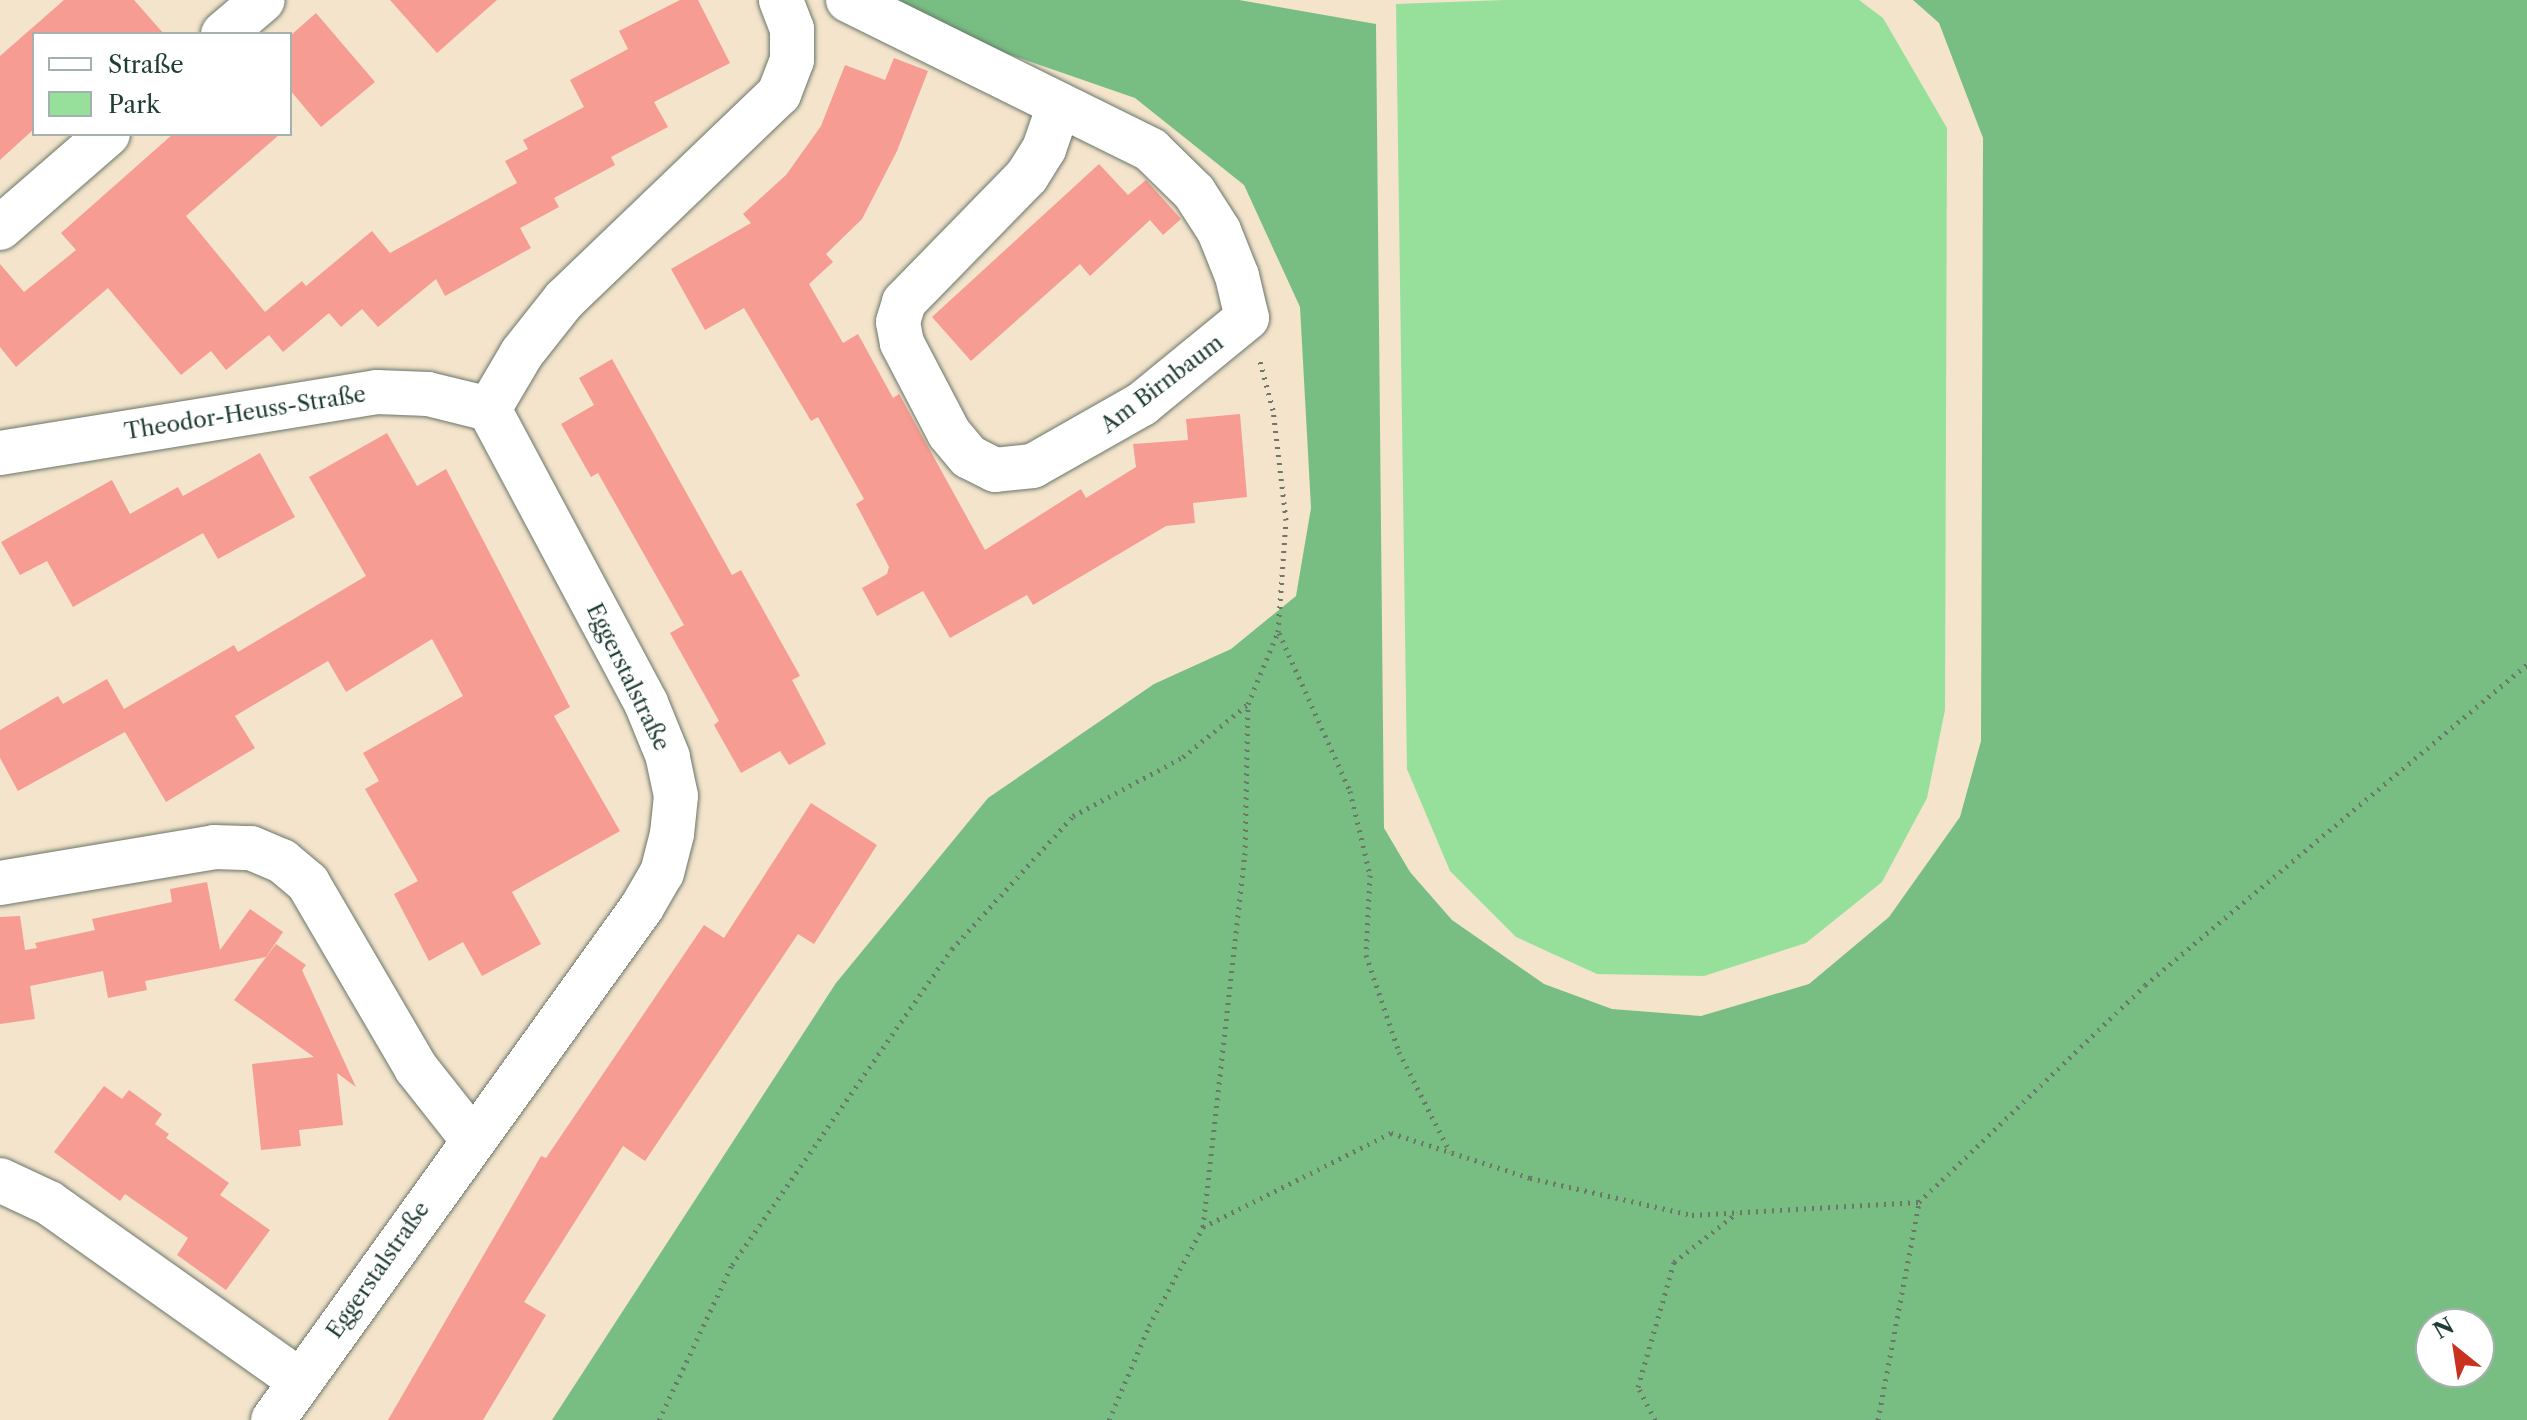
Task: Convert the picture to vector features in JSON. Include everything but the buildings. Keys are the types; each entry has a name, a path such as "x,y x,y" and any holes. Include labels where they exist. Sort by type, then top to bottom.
{"street":[{"path":"225,32 263,0"},
{"path":"489,409 522,353 564,300 779,94 792,60 792,29 781,0"},
{"path":"848,0 1058,108 1151,150 1194,192 1219,231 1247,318"},
{"name":"Am Birnbaum","path":"1058,108 1044,149 1027,176 904,302 898,322 902,343 942,420 969,457 995,470 1033,466 1066,450 1142,404 1247,318"},
{"path":"0,228 106,136"},
{"name":"Theodor-Heuss-Straße","path":"0,453 377,392 428,394 489,409"},
{"name":"Eggerstalstraße","path":"273,1420 655,884 672,834 676,796 668,757 646,703 489,409"},
{"path":"0,883 214,847 251,848 282,861 308,883 416,1068 472,1139"},
{"path":"0,1180 61,1211 300,1381"}],"path":[{"path":"1109,1420 1149,1326 1203,1227 1245,855 1248,704 1278,632 1286,520 1273,410 1247,318"},
{"path":"1278,632 1350,791 1370,875 1366,955 1399,1052 1450,1153"},
{"path":"1878,1420 1919,1202 2145,985 2527,664"},
{"path":"659,1420 732,1265 952,949 1073,816 1183,757 1248,704"},
{"path":"1203,1227 1391,1133 1530,1178 1692,1215 1919,1202"},
{"path":"1655,1420 1638,1387 1674,1262 1739,1211"}],"green space":[{"path":"872,0 1239,0 1376,24 1384,828 1410,872 1452,920 1544,984 1612,1009 1701,1016 1809,984 1889,917 1960,817 1981,741 1983,138 1939,23 1913,0 2527,0 2527,1420 552,1420 836,983 988,798 1154,684 1231,649 1296,596 1311,508 1300,307 1244,185 1135,98 919,23"},
{"path":"1505,0 1859,0 1883,18 1947,128 1945,710 1927,798 1882,882 1806,943 1704,976 1597,974 1516,937 1450,871 1407,769 1396,4"}]}
